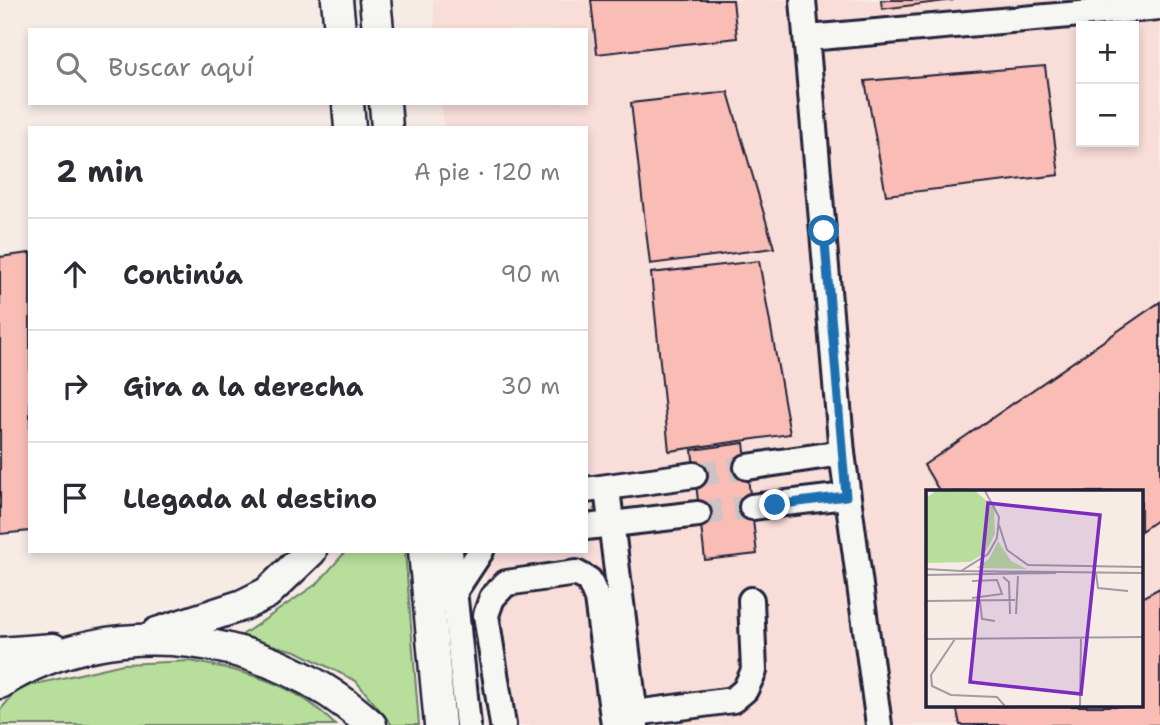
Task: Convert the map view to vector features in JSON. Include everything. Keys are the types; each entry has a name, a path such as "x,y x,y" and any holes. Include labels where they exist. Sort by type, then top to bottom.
{"main road":[{"path":"337,0 341,28"},
{"path":"375,0 378,28"},
{"path":"348,105 350,126"},
{"path":"385,105 387,126"},
{"path":"131,642 243,605 267,593 309,553"},
{"path":"424,553 440,725"},
{"path":"0,653 131,642 191,642 249,653 304,676 330,691 371,725"},
{"path":"0,683 81,647"}],"lane":[{"path":"803,0 846,496 879,725"},
{"path":"808,38 1160,7"},
{"path":"747,467 842,453"},
{"path":"628,721 611,524 596,489 694,475"},
{"path":"752,507 846,496"},
{"path":"588,527 698,514"},
{"path":"450,553 468,725"},
{"path":"431,623 440,606 454,595 480,553"},
{"path":"503,725 486,615 492,598 506,583 576,573 589,580 597,599 628,721"},
{"path":"628,721 733,700 745,690 754,671 751,600"}],"shaded area":[{"path":"433,0 1160,0 1160,725 499,725 483,553 588,553 588,126 444,126 442,105 588,105 588,28 435,28"}],"green space":[{"path":"344,553 405,553 419,725 392,725 356,681 296,651 239,637 318,583"},
{"path":"190,661 230,669 287,689 320,711 335,725 0,725 0,710 19,688 123,664"}],"building":[{"path":"591,0 733,0 737,38 597,54"},
{"path":"881,0 954,0 882,9"},
{"path":"1045,66 1059,175 886,195 865,81"},
{"path":"728,92 774,248 650,264 631,103"},
{"path":"28,253 28,531 0,534 0,257"},
{"path":"759,261 790,434 669,451 651,273"},
{"path":"1160,302 1160,518 1142,530 1142,490 939,490 924,465"},
{"path":"744,443 757,554 705,560 692,450"},
{"path":"1160,588 1160,725 960,725 956,708 1142,708 1142,597"}],"tunnel":[{"path":"694,475 747,467"},
{"path":"698,514 752,507"}],"route":[{"path":"775,505 846,496 824,231"}]}
